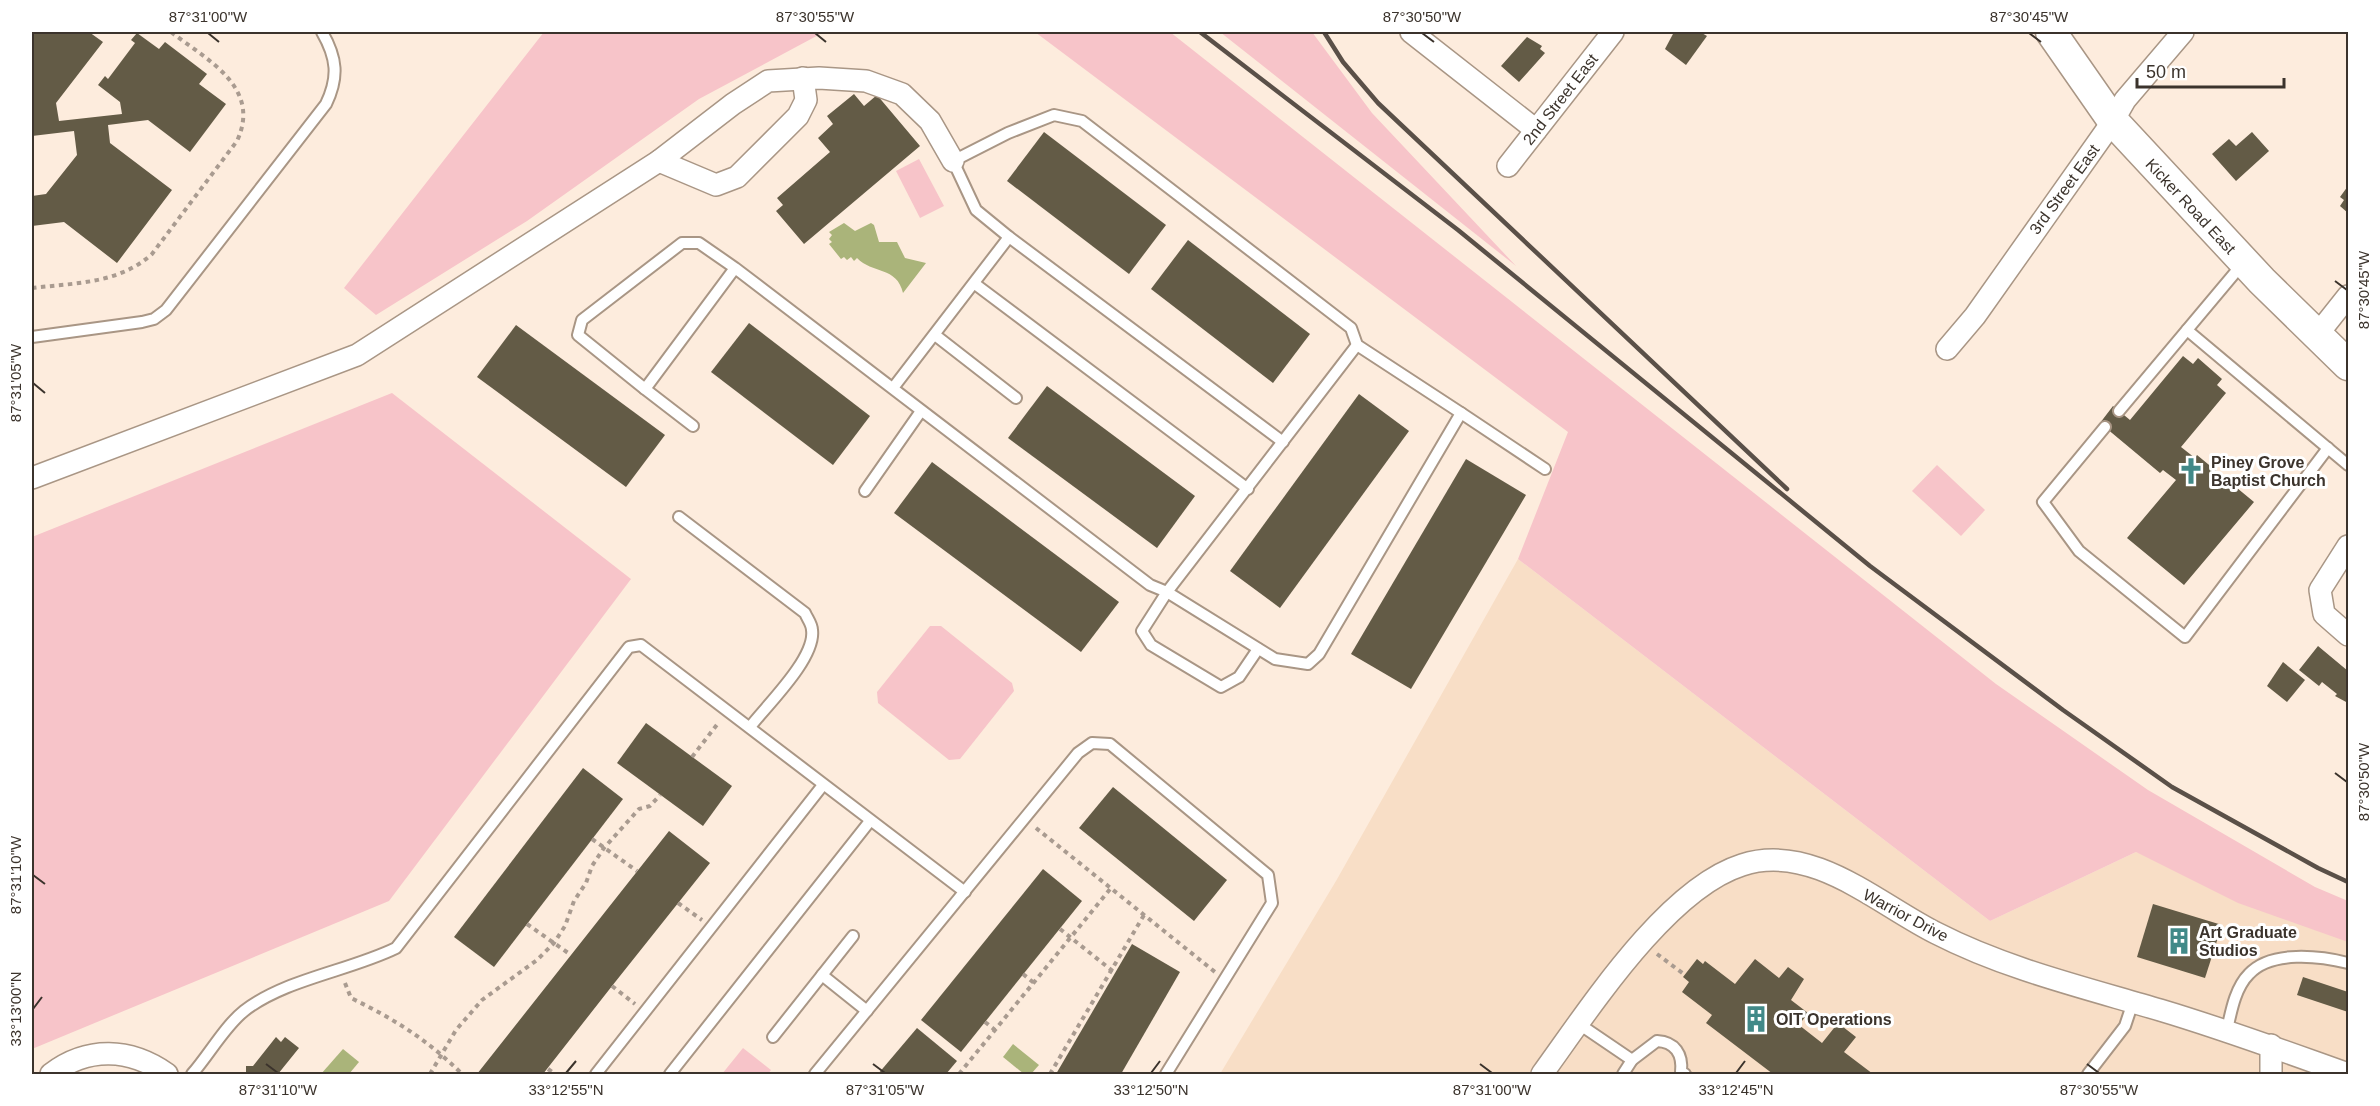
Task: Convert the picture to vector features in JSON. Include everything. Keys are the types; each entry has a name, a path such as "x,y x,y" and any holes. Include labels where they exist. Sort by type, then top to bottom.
{"main road":[{"name":"Kicker Road East","path":"2051,32 2113,121 2244,262 2349,365"}],"street":[{"path":"1412,32 1536,130"},
{"name":"2nd Street East","path":"1508,166 1613,32"},
{"name":"3rd Street East","path":"1947,349 1975,315 2113,121 2125,100 2183,32"},
{"path":"659,161 716,185 737,177 798,116 806,100 803,78"},
{"path":"32,478 357,355 659,161 733,104 768,81 803,78 866,81 902,94 930,121 953,161"},
{"path":"2317,335 2349,296"},
{"path":"2349,546 2320,590 2324,614 2349,634"},
{"name":"Warrior Drive","path":"1542,1074 1642,943 1680,902 1719,875 1742,865 1765,860 1788,861 1813,866 1937,934 1981,953 2227,1030 2349,1074"},
{"path":"2271,1045 2271,1074"},
{"path":"51,1074 81,1058 104,1053 128,1054 167,1074"}],"lane":[{"path":"32,337 142,322 154,319 166,310 326,104 334,87 336,67 332,49 322,32"},
{"path":"1283,442 976,210 953,161 1008,133 1054,115 1082,121 1351,328 1357,345 1545,469"},
{"path":"893,388 1009,237"},
{"path":"693,426 578,335 582,320 682,243 699,243 735,268 1150,585 1167,592 1275,659 1308,664 1319,654 1461,412"},
{"path":"2119,411 2244,262"},
{"path":"645,389 735,268"},
{"path":"975,284 1248,489"},
{"path":"2187,330 2349,465"},
{"path":"935,335 1016,398"},
{"path":"1258,649 1239,677 1221,687 1151,645 1142,631 1167,592 1357,345"},
{"path":"865,491 921,411"},
{"path":"2105,428 2043,502 2079,551 2185,637 2328,448"},
{"path":"679,517 804,613 813,628 812,643 804,659 750,727"},
{"path":"192,1074 242,1012 262,998 367,963 396,948 629,647 641,645 964,892"},
{"path":"815,1074 1078,753 1092,743 1110,744 1268,875 1272,903 1166,1074"},
{"path":"597,1074 823,785"},
{"path":"670,1074 870,821"},
{"path":"773,1037 853,936"},
{"path":"2227,1030 2235,997 2249,973 2269,961 2316,957 2349,963"},
{"path":"822,975 867,1011"},
{"path":"2088,1074 2125,1026 2133,1002"},
{"path":"1579,1024 1632,1060"},
{"path":"1623,1074 1632,1060 1657,1041 1668,1042 1678,1050 1682,1061 1681,1072 1685,1074"}],"path":[{"path":"32,288 118,276 138,267 152,254 237,141 244,126 244,113 234,82 171,32"},
{"path":"692,757 728,711"},
{"path":"430,1074 433,1065 443,1055 456,1030 482,1000 537,960 554,943 565,926 574,901 586,883 592,866 604,848 639,809 650,806 660,795"},
{"path":"1024,819 1225,980"},
{"path":"592,839 637,872"},
{"path":"959,1074 1111,888"},
{"path":"678,903 712,927"},
{"path":"1050,1074 1081,1027 1144,915"},
{"path":"527,924 571,955"},
{"path":"1060,929 1113,972"},
{"path":"1642,943 1685,975"},
{"path":"340,971 351,998 395,1019 443,1055 462,1074"},
{"path":"1023,974 1034,983"},
{"path":"612,987 645,1012"},
{"path":"986,1022 995,1030"},
{"path":"548,1069 555,1074"}],"shaded area":[{"path":"544,32 824,32 699,99 527,221 376,315 344,288"},
{"path":"1035,32 1170,32 1996,684 2148,790 2315,887 2348,901 2348,942 2238,903 2136,852 1990,921 1518,559 1568,432"},
{"path":"1220,32 1312,32 1372,113 1516,266"},
{"path":"919,159 944,206 920,218 896,171"},
{"path":"844,223 855,231 871,223 874,225 879,242 897,242 905,258 926,263 903,293 900,284 890,274 863,263 857,258 854,261 851,257 847,260 844,257 841,259 829,244 832,242 829,239 832,235 829,232"},
{"path":"392,393 631,579 389,901 32,1049 32,537"},
{"path":"1937,465 1985,510 1961,536 1912,491"},
{"path":"1518,559 1990,921 2136,852 2348,918 2348,1074 1220,1074 1336,881"},
{"path":"930,626 941,626 1012,683 1014,691 960,759 949,760 878,703 877,692"},
{"path":"1013,1044 1039,1065 1031,1074 1024,1074 1003,1057"},
{"path":"743,1048 771,1070 768,1074 722,1074"},
{"path":"343,1049 359,1062 349,1074 321,1074"}],"building":[{"path":"32,32 89,32 103,42 56,103 59,121 122,114 120,102 98,85 105,76 108,79 135,43 131,40 137,33 159,49 165,42 207,74 199,84 226,104 190,152 148,120 108,125 110,143 172,190 117,263 64,222 32,226 32,196 46,194 77,155 74,131 32,136"},
{"path":"1674,32 1700,32 1707,36 1686,65 1665,49"},
{"path":"1527,37 1542,46 1540,49 1545,53 1519,82 1501,66"},
{"path":"854,94 864,106 877,95 920,146 804,244 776,211 783,205 777,198 830,152 818,138 833,124 827,116"},
{"path":"1044,132 1166,225 1129,274 1007,181"},
{"path":"2252,132 2269,151 2236,181 2212,154 2229,139 2236,146"},
{"path":"2348,186 2348,213 2340,206 2344,200 2340,197"},
{"path":"1188,240 1310,334 1273,383 1151,289"},
{"path":"749,323 870,416 833,465 711,372"},
{"path":"516,325 665,435 626,487 477,377"},
{"name":"Piney Grove Baptist Church","path":"2183,356 2193,364 2198,358 2222,379 2217,385 2226,393 2181,447 2195,458 2197,455 2254,502 2184,585 2127,538 2176,480 2163,470 2160,473 2100,423 2113,406 2130,420"},
{"path":"1047,386 1195,496 1157,548 1008,438"},
{"path":"1359,394 1409,431 1280,608 1230,571"},
{"path":"1466,459 1526,495 1411,689 1351,654"},
{"path":"932,462 1119,602 1081,652 894,513"},
{"path":"2318,646 2348,671 2348,703 2335,696 2337,694 2322,682 2319,686 2299,670"},
{"path":"2283,662 2305,680 2287,702 2267,686"},
{"path":"646,723 732,786 703,826 617,763"},
{"path":"583,768 623,799 494,967 454,937"},
{"path":"1113,787 1227,880 1194,921 1079,828"},
{"path":"669,831 710,863 543,1074 477,1074"},
{"path":"1043,869 1082,901 961,1052 921,1020"},
{"name":"Art Graduate Studios","path":"2153,904 2222,925 2205,978 2137,957"},
{"path":"1132,944 1180,972 1121,1074 1056,1074"},
{"name":"OIT Operations","path":"1697,959 1703,964 1705,961 1735,984 1755,959 1779,978 1788,967 1804,979 1791,1000 1808,1013 1799,1025 1822,1043 1838,1023 1856,1037 1844,1052 1873,1074 1773,1074 1706,1023 1712,1015 1682,992 1689,982 1683,977"},
{"path":"2303,977 2348,992 2348,1012 2297,995"},
{"path":"917,1028 957,1061 946,1074 878,1074"},
{"path":"276,1037 281,1042 285,1037 299,1048 278,1074 246,1074 246,1066 253,1066"}],"railway":[{"path":"1200,32 1458,230 1870,566 2063,710 2172,787 2318,868 2348,882"},
{"path":"1324,32 1343,62 1378,103 1787,489"}],"place":[{"name":"Piney Grove Baptist Church","path":"2191,471"},
{"name":"Art Graduate Studios","path":"2179,941"},
{"name":"OIT Operations","path":"1756,1019"}]}
